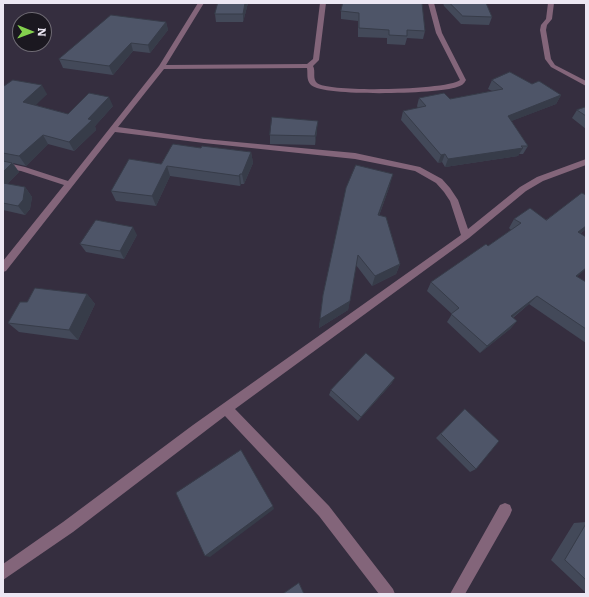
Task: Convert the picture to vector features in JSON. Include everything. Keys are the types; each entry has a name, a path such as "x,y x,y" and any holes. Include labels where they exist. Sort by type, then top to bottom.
{"street":[{"path":"3,268 162,67 200,3"},
{"path":"162,67 309,66 316,60 323,3"},
{"path":"309,66 311,68 310,80 314,85 328,90 406,90 441,88 454,86 461,83 463,80 439,33 431,3"},
{"path":"551,3 548,19 543,30 548,59 553,66 586,84"},
{"path":"113,129 204,141 354,156 417,169 439,181 448,190 454,200 466,236"},
{"path":"3,573 68,527 226,408 466,236 523,190 546,176 586,162"},
{"path":"3,165 22,169 70,184"},
{"path":"226,408 324,511 388,594"},
{"path":"457,594 505,510"}],"building":[{"path":"218,3 245,3 243,14 215,14"},
{"path":"343,3 422,3 425,31 407,30 407,36 389,35 389,30 359,28 359,13 341,11"},
{"path":"450,3 486,3 492,17 463,16"},
{"path":"111,15 166,22 148,45 131,43 109,66 59,59"},
{"path":"510,72 532,84 539,81 561,95 508,116 528,146 521,146 523,148 448,159 445,154 441,155 403,111 426,106 419,98 444,93 450,99 503,89 492,80"},
{"path":"13,80 42,85 23,102 68,114 89,93 109,97 88,119 92,120 69,142 43,135 19,156 3,153 3,87"},
{"path":"586,107 586,116 577,110"},
{"path":"272,117 318,121 315,136 270,135"},
{"path":"173,144 251,152 242,174 239,176 167,166 152,196 111,191 129,159 161,164"},
{"path":"3,161 12,163 3,172"},
{"path":"356,165 393,174 378,215 386,217 400,264 375,276 358,255 350,301 320,319 323,295 346,188"},
{"path":"3,183 25,187 23,200 18,206 3,203"},
{"path":"582,193 586,195 586,226 578,232 586,237 586,268 576,276 586,282 586,329 537,296 511,316 517,321 487,346 451,314 459,308 431,282 486,244 488,246 521,223 514,219 530,208 546,220"},
{"path":"96,220 133,227 120,251 80,244"},
{"path":"35,288 87,294 69,330 8,323 20,302 27,302"},
{"path":"366,353 395,378 361,417 331,390"},
{"path":"465,409 499,441 476,469 441,434"},
{"path":"241,450 273,506 205,556 176,493"},
{"path":"586,524 586,580 565,560"},
{"path":"299,583 304,594 283,594"}]}
